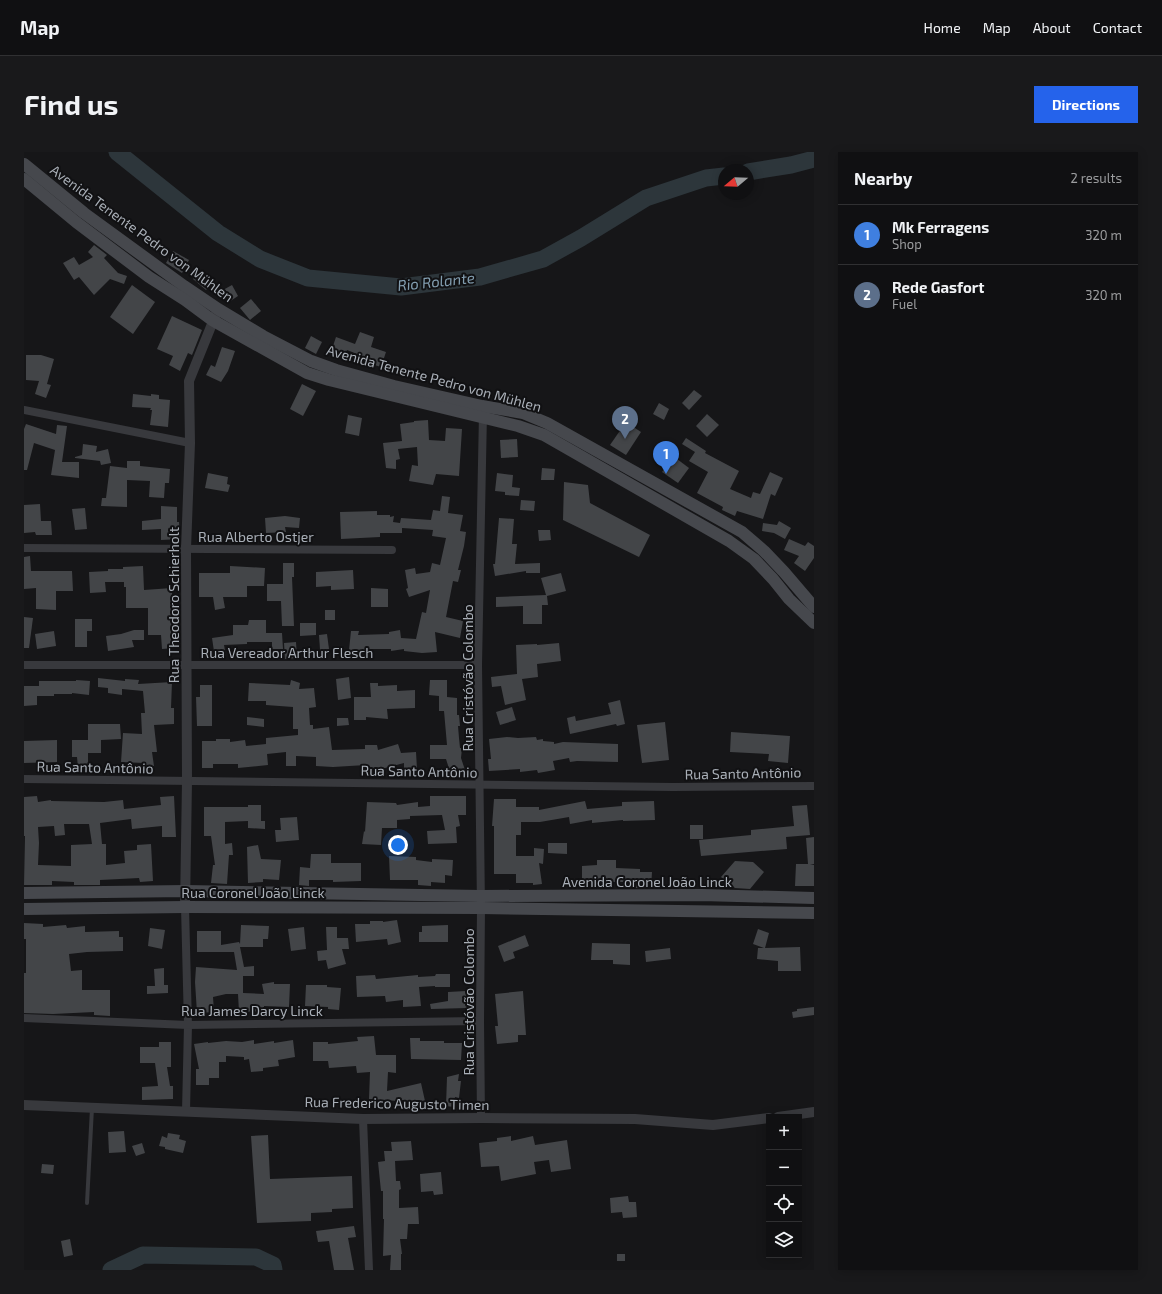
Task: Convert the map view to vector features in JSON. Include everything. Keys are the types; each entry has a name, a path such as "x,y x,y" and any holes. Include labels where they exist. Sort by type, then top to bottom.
{"main road":[{"name":"Avenida Tenente Pedro von Mühlen","path":"24,164 84,213 218,308 264,336 311,361 336,370 483,412 544,435 729,541 754,559 789,599 814,623"},
{"name":"Avenida Tenente Pedro von Mühlen","path":"24,179 76,222 149,277 185,300 212,320 307,373 330,380 483,412 523,414 547,423 742,532 764,551 814,607"},
{"path":"620,478 626,467"},
{"name":"Rua Coronel João Linck","path":"24,893 186,891 481,902"},
{"path":"100,908 102,893"},
{"name":"Avenida Coronel João Linck","path":"481,902 702,895 814,898"},
{"name":"Rua Coronel João Linck","path":"24,910 481,902"},
{"name":"Avenida Coronel João Linck","path":"481,902 814,913"}],"street":[{"name":"Rua Theodoro Schierholt","path":"186,907 186,549 190,443 189,381 218,308"},
{"path":"24,410 190,443"},
{"name":"Rua Cristóvão Colombo","path":"481,1118 481,902 478,665 483,412"},
{"name":"Rua Alberto Ostjer","path":"24,548 392,550"},
{"name":"Rua Vereador Arthur Flesch","path":"24,665 478,665"},
{"name":"Rua Santo Antônio","path":"24,779 673,787 814,786"},
{"path":"186,907 188,1025 186,1111"},
{"name":"Rua James Darcy Linck","path":"24,1018 188,1025 480,1021"},
{"name":"Rua Frederico Augusto Timen","path":"24,1105 363,1119 635,1119 713,1126 766,1118"},
{"path":"800,1114 814,1112"},
{"path":"363,1119 369,1270"}],"lane":[{"path":"86,1203 92,1108"}],"building":[{"path":"94,245 107,255 104,258 118,273 127,276 124,284 110,279 94,295 79,277 74,280 63,263 74,257 79,265 93,257 88,252"},
{"path":"173,251 189,260 182,273 166,263"},
{"path":"198,273 212,284 206,290 193,279"},
{"path":"132,285 155,302 133,334 110,317"},
{"path":"232,285 238,296 229,302 223,290"},
{"path":"251,299 261,311 250,320 240,308"},
{"path":"172,316 202,330 192,355 188,353 180,371 169,365 173,356 157,349"},
{"path":"360,332 374,337 371,347 386,352 381,367 368,363 370,359 347,350 344,357 331,352 336,337 355,344"},
{"path":"311,336 322,342 316,354 305,348"},
{"path":"222,347 235,351 228,371 221,382 206,375 211,365 215,367"},
{"path":"26,355 41,355 54,359 47,384 51,385 46,398 35,394 39,381 26,380"},
{"path":"302,384 316,391 303,416 290,409"},
{"path":"694,390 702,396 689,410 682,403"},
{"path":"133,394 151,396 151,394 159,395 159,399 170,400 168,427 150,425 151,408 132,407"},
{"path":"659,403 669,409 664,420 653,414"},
{"path":"707,414 719,425 707,437 696,426"},
{"path":"348,415 362,418 359,436 345,433"},
{"path":"428,420 429,440 445,441 446,428 462,429 459,476 436,474 433,485 409,481 412,465 418,466 417,447 398,449 400,459 396,460 396,469 386,468 383,443 402,441 400,424"},
{"path":"626,422 641,432 626,455 610,445"},
{"path":"26,424 56,434 57,425 67,426 62,462 79,462 79,478 51,475 55,450 34,443 27,470 24,470 24,429"},
{"path":"686,438 706,451 705,453 739,471 730,489 751,498 753,492 760,494 770,472 783,478 775,496 771,494 763,519 737,511 735,516 722,510 723,507 697,493 708,472 689,461 695,452 682,444"},
{"path":"517,439 518,457 501,458 500,440"},
{"path":"83,444 97,446 96,452 108,449 111,463 101,465 100,461 75,458 82,455"},
{"path":"673,456 689,468 678,483 662,472"},
{"path":"127,461 140,461 140,466 170,469 169,483 165,483 164,498 149,497 150,481 127,480 127,507 101,506 102,498 106,498 110,466 127,468"},
{"path":"542,468 555,469 554,480 541,480"},
{"path":"208,473 228,477 227,484 230,485 228,492 205,488"},
{"path":"497,473 513,475 512,487 520,488 519,496 505,495 505,492 495,491"},
{"path":"564,482 588,485 590,503 650,535 639,557 563,520"},
{"path":"442,496 450,497 448,513 463,515 460,531 466,532 458,570 461,570 458,582 453,581 446,617 463,621 460,638 435,632 437,652 422,653 404,651 404,649 391,651 391,649 367,649 367,652 349,650 351,631 359,631 358,635 389,634 389,632 400,630 401,638 416,639 422,612 426,613 430,590 409,597 406,589 408,588 405,570 415,568 416,574 430,572 432,563 440,565 446,538 432,536 433,530 402,528 402,533 380,533 380,537 341,539 340,512 377,511 377,515 390,515 390,517 394,516 393,522 400,523 401,518 431,520 433,510 440,511"},
{"path":"521,500 535,501 534,511 520,510"},
{"path":"40,504 41,521 51,521 52,535 36,535 35,532 24,533 24,505"},
{"path":"161,506 177,507 177,522 179,522 180,539 161,540 161,529 142,530 142,521 161,519"},
{"path":"85,508 87,529 75,530 72,509"},
{"path":"285,516 300,518 299,528 285,527 286,532 266,533 265,518"},
{"path":"499,518 514,519 512,544 517,544 515,564 540,563 540,573 526,573 526,571 495,576 493,564 495,564"},
{"path":"779,521 791,528 785,539 774,533 762,531 763,523 777,525"},
{"path":"538,530 550,530 551,540 539,541"},
{"path":"789,539 805,546 808,542 814,546 814,558 805,571 794,563 799,556 784,550"},
{"path":"30,556 31,571 72,571 73,591 56,591 56,610 36,609 36,588 24,589 24,557"},
{"path":"283,563 294,563 294,577 292,577 294,626 282,626 281,601 267,601 267,584 283,584"},
{"path":"143,566 144,590 172,588 172,625 175,625 176,636 173,637 174,648 162,649 161,635 148,635 148,608 126,608 126,587 124,587 124,582 105,582 106,592 90,593 89,572 108,571 108,569 123,569 123,567"},
{"path":"230,566 265,568 264,586 247,586 247,597 223,597 225,608 215,610 213,597 199,597 199,573 230,573"},
{"path":"353,570 354,589 331,590 331,586 316,587 316,572"},
{"path":"561,573 566,591 547,596 548,605 542,605 542,624 523,624 523,606 496,607 496,597 546,595 541,578"},
{"path":"371,588 388,589 388,607 371,607"},
{"path":"325,610 335,610 335,620 325,620"},
{"path":"24,617 33,618 29,648 24,648"},
{"path":"75,619 92,619 92,631 87,631 87,647 75,647"},
{"path":"249,620 266,620 266,633 282,633 283,649 272,649 272,642 247,642 247,644 224,645 226,656 215,658 212,638 233,635 233,625 248,625"},
{"path":"300,623 316,623 316,635 300,636"},
{"path":"134,630 144,630 144,640 132,640 134,647 108,651 106,636"},
{"path":"54,631 56,646 37,649 35,634"},
{"path":"327,634 329,649 320,650 319,635"},
{"path":"296,642 297,658 285,659 284,643"},
{"path":"559,643 561,661 537,664 538,677 522,679 526,700 505,705 501,686 492,687 491,677 517,674 516,645"},
{"path":"349,677 351,698 338,700 336,679"},
{"path":"98,678 125,681 125,679 139,680 138,684 172,682 171,708 174,708 174,724 154,725 157,752 152,752 154,766 144,767 144,763 121,762 123,733 142,734 141,713 145,713 143,691 122,689 122,695 108,693 108,688 98,687"},
{"path":"291,680 300,683 299,689 314,688 316,707 309,708 310,725 313,725 313,729 329,727 332,750 365,749 365,745 377,745 378,750 398,744 401,753 416,752 417,769 404,770 404,763 385,768 367,769 366,765 333,767 316,766 316,757 296,756 296,766 286,766 286,752 267,754 268,765 238,768 238,764 213,764 213,768 202,768 202,741 216,741 216,739 230,739 230,742 245,740 246,746 266,744 266,738 298,735 298,729 293,729 293,707 266,705 266,701 248,701 249,683 290,685"},
{"path":"430,680 447,680 447,697 457,698 457,715 459,715 460,726 458,726 460,748 462,748 461,758 465,770 451,775 446,759 430,759 430,745 447,745 444,711 439,711 439,696 429,695"},
{"path":"39,681 90,681 89,695 72,693 54,694 54,696 37,696 37,705 24,706 24,686 39,686"},
{"path":"370,683 378,683 378,686 397,685 397,691 415,690 415,708 387,709 388,719 366,717 366,720 354,720 354,697 371,697"},
{"path":"200,685 212,685 212,726 197,726 196,697 200,697"},
{"path":"620,700 625,724 617,726 616,724 570,734 567,718 575,716 576,721 611,714 608,703"},
{"path":"512,707 516,720 500,725 496,712"},
{"path":"247,717 264,719 264,727 247,725"},
{"path":"337,718 348,718 349,725 337,726"},
{"path":"665,722 669,760 642,763 637,725"},
{"path":"88,724 120,724 121,739 101,740 101,753 88,753 88,768 78,768 77,757 72,757 72,740 88,740"},
{"path":"731,732 790,736 788,763 768,761 769,754 730,752"},
{"path":"507,737 536,737 537,740 543,739 543,741 554,742 554,744 563,742 618,744 618,762 570,762 569,758 553,761 555,770 538,773 537,770 520,772 520,769 489,771 488,759 491,759 489,739"},
{"path":"57,740 57,762 24,763 24,741"},
{"path":"37,796 38,802 51,800 104,802 123,800 124,809 161,805 160,797 174,796 176,837 162,837 162,826 132,829 131,819 100,823 102,844 106,844 106,865 125,863 124,851 137,850 137,845 151,844 153,881 140,882 139,878 100,880 100,885 74,885 74,882 52,881 52,885 24,885 24,797","holes":["64,824 89,824 92,844 71,845 71,866 38,865 38,827 54,826 55,836 65,835"]},
{"path":"430,796 466,796 466,815 458,815 460,826 456,827 457,843 428,844 427,831 445,830 442,815 410,816 410,819 397,820 397,828 382,828 381,845 362,844 364,831 365,832 367,802 396,803 397,805 418,802 418,807 430,806"},
{"path":"494,799 516,799 516,807 539,807 539,810 585,801 587,809 622,806 622,802 654,801 655,820 623,820 592,823 592,820 570,824 569,817 540,822 521,822 521,835 516,835 516,856 534,856 534,848 544,849 543,864 539,863 542,884 533,885 533,883 516,883 516,874 494,874 494,826 492,826"},
{"path":"248,805 261,805 261,821 265,821 265,829 248,828 248,821 225,822 225,844 232,843 233,855 229,855 227,884 211,883 213,865 215,865 211,836 204,836 204,807 248,807"},
{"path":"807,805 810,835 786,837 787,849 701,856 699,840 751,835 751,830 794,826 792,806"},
{"path":"297,817 299,840 276,842 275,830 281,830 280,818"},
{"path":"690,825 703,825 703,839 690,839"},
{"path":"814,837 814,864 810,865 814,865 814,886 795,886 796,864 808,864 806,838"},
{"path":"548,843 567,843 567,854 548,853"},
{"path":"258,845 261,859 281,860 279,880 263,879 263,882 248,883 247,847"},
{"path":"311,854 331,854 331,863 361,863 361,881 333,882 333,880 309,880 309,886 299,885 300,867 310,868"},
{"path":"389,856 416,857 416,860 432,862 432,859 453,860 452,876 445,875 445,883 431,882 431,886 418,885 418,880 390,880"},
{"path":"597,860 616,860 616,868 640,869 640,872 652,872 651,888 623,888 623,882 595,882 595,885 582,885 582,866 597,865"},
{"path":"735,861 753,862 764,872 750,889 735,888 721,877"},
{"path":"397,920 401,942 388,945 387,939 356,942 355,924 370,924 370,921 383,922"},
{"path":"24,923 43,924 43,927 66,925 67,928 85,926 85,932 119,931 119,937 123,937 123,951 69,954 71,971 82,970 82,990 110,990 110,1016 94,1015 94,1012 53,1014 24,1013 26,939 24,939"},
{"path":"241,925 269,926 268,939 263,939 263,947 240,947 244,967 254,966 254,976 243,976 243,993 264,994 262,984 274,982 274,984 290,984 289,1007 264,1006 264,1011 239,1012 238,994 226,994 213,997 214,1012 197,1013 195,982 196,967 237,970 234,952 197,952 197,931 221,931 221,945 239,942 240,944"},
{"path":"448,925 448,942 419,942 419,932 422,932 422,926"},
{"path":"304,927 306,949 291,951 288,929"},
{"path":"326,927 337,927 337,938 348,938 349,949 342,949 346,964 328,969 326,960 318,961 317,951 327,950"},
{"path":"150,928 165,930 162,949 148,946"},
{"path":"758,929 769,933 765,948 800,947 801,971 778,971 778,961 757,959 758,948 764,948 753,944"},
{"path":"525,935 529,946 513,952 515,958 504,962 498,946"},
{"path":"592,943 630,944 630,965 613,964 613,960 591,960"},
{"path":"670,948 671,959 646,962 645,951"},
{"path":"164,968 164,985 168,985 168,993 147,994 147,986 155,986 154,969"},
{"path":"436,974 450,974 450,987 419,987 421,1006 403,1007 403,1000 386,1002 385,996 357,997 356,976 375,975 376,979 418,975 418,977 435,976"},
{"path":"306,985 327,985 327,987 341,988 339,1010 328,1009 328,1007 305,1006"},
{"path":"466,991 467,1008 431,1009 430,1004 448,1001 448,992"},
{"path":"523,991 526,1035 518,1035 518,1042 497,1044 495,1026 498,1026 495,994"},
{"path":"814,1007 814,1015 793,1018 792,1012 797,1011 797,1009"},
{"path":"374,1036 376,1055 396,1055 396,1073 388,1072 387,1091 421,1083 425,1101 404,1105 403,1100 369,1099 370,1072 357,1073 356,1066 329,1068 328,1061 313,1061 313,1042 328,1042 328,1044 358,1041 357,1037"},
{"path":"410,1038 420,1038 420,1041 462,1043 461,1060 411,1059"},
{"path":"254,1040 254,1044 293,1040 295,1057 278,1060 279,1066 263,1068 263,1071 251,1072 249,1059 244,1060 244,1057 226,1056 226,1062 219,1062 219,1078 209,1078 209,1085 196,1085 196,1069 199,1069 194,1044"},
{"path":"159,1042 171,1042 171,1067 167,1067 170,1086 173,1086 173,1099 142,1100 142,1087 158,1086 155,1063 140,1063 140,1047 159,1047"},
{"path":"459,1074 458,1081 461,1081 459,1098 455,1097 454,1107 446,1106 447,1077"},
{"path":"124,1131 126,1152 109,1153 108,1132"},
{"path":"168,1133 180,1135 179,1139 186,1141 183,1153 159,1146 162,1136 167,1138"},
{"path":"268,1135 270,1179 352,1176 353,1208 332,1209 332,1212 311,1213 311,1221 257,1223 251,1136"},
{"path":"511,1136 511,1141 533,1136 535,1145 567,1140 571,1169 551,1172 549,1160 534,1162 536,1174 501,1181 499,1166 481,1167 479,1143 497,1141 497,1138"},
{"path":"411,1141 413,1160 395,1161 396,1181 400,1181 401,1189 399,1190 399,1208 418,1207 419,1224 408,1224 407,1239 400,1239 402,1254 401,1270 390,1270 391,1255 383,1256 383,1191 381,1191 378,1162 385,1161 384,1151 392,1151 391,1142"},
{"path":"142,1143 145,1153 136,1156 132,1146"},
{"path":"42,1164 54,1165 53,1174 41,1173"},
{"path":"441,1172 443,1194 434,1195 433,1191 421,1192 420,1174"},
{"path":"628,1196 629,1202 636,1202 637,1217 623,1218 622,1212 611,1213 610,1198"},
{"path":"354,1226 356,1237 348,1238 354,1270 334,1270 329,1241 318,1242 316,1231"},
{"path":"70,1239 73,1255 64,1257 61,1241"},
{"path":"617,1254 625,1254 625,1261 617,1261"}],"waterway":[{"name":"Rio Rolante","path":"117,152 218,233 260,259 308,278 401,287 480,277 543,259 581,238 646,198 706,178 718,177"},
{"name":"Rio Rolante","path":"754,171 791,165 814,159"},
{"path":"111,1270 143,1255 256,1257 273,1265 274,1270"}],"place":[{"name":"Rede Gasfort","path":"625,439"},
{"name":"Mk Ferragens","path":"666,474"}]}
